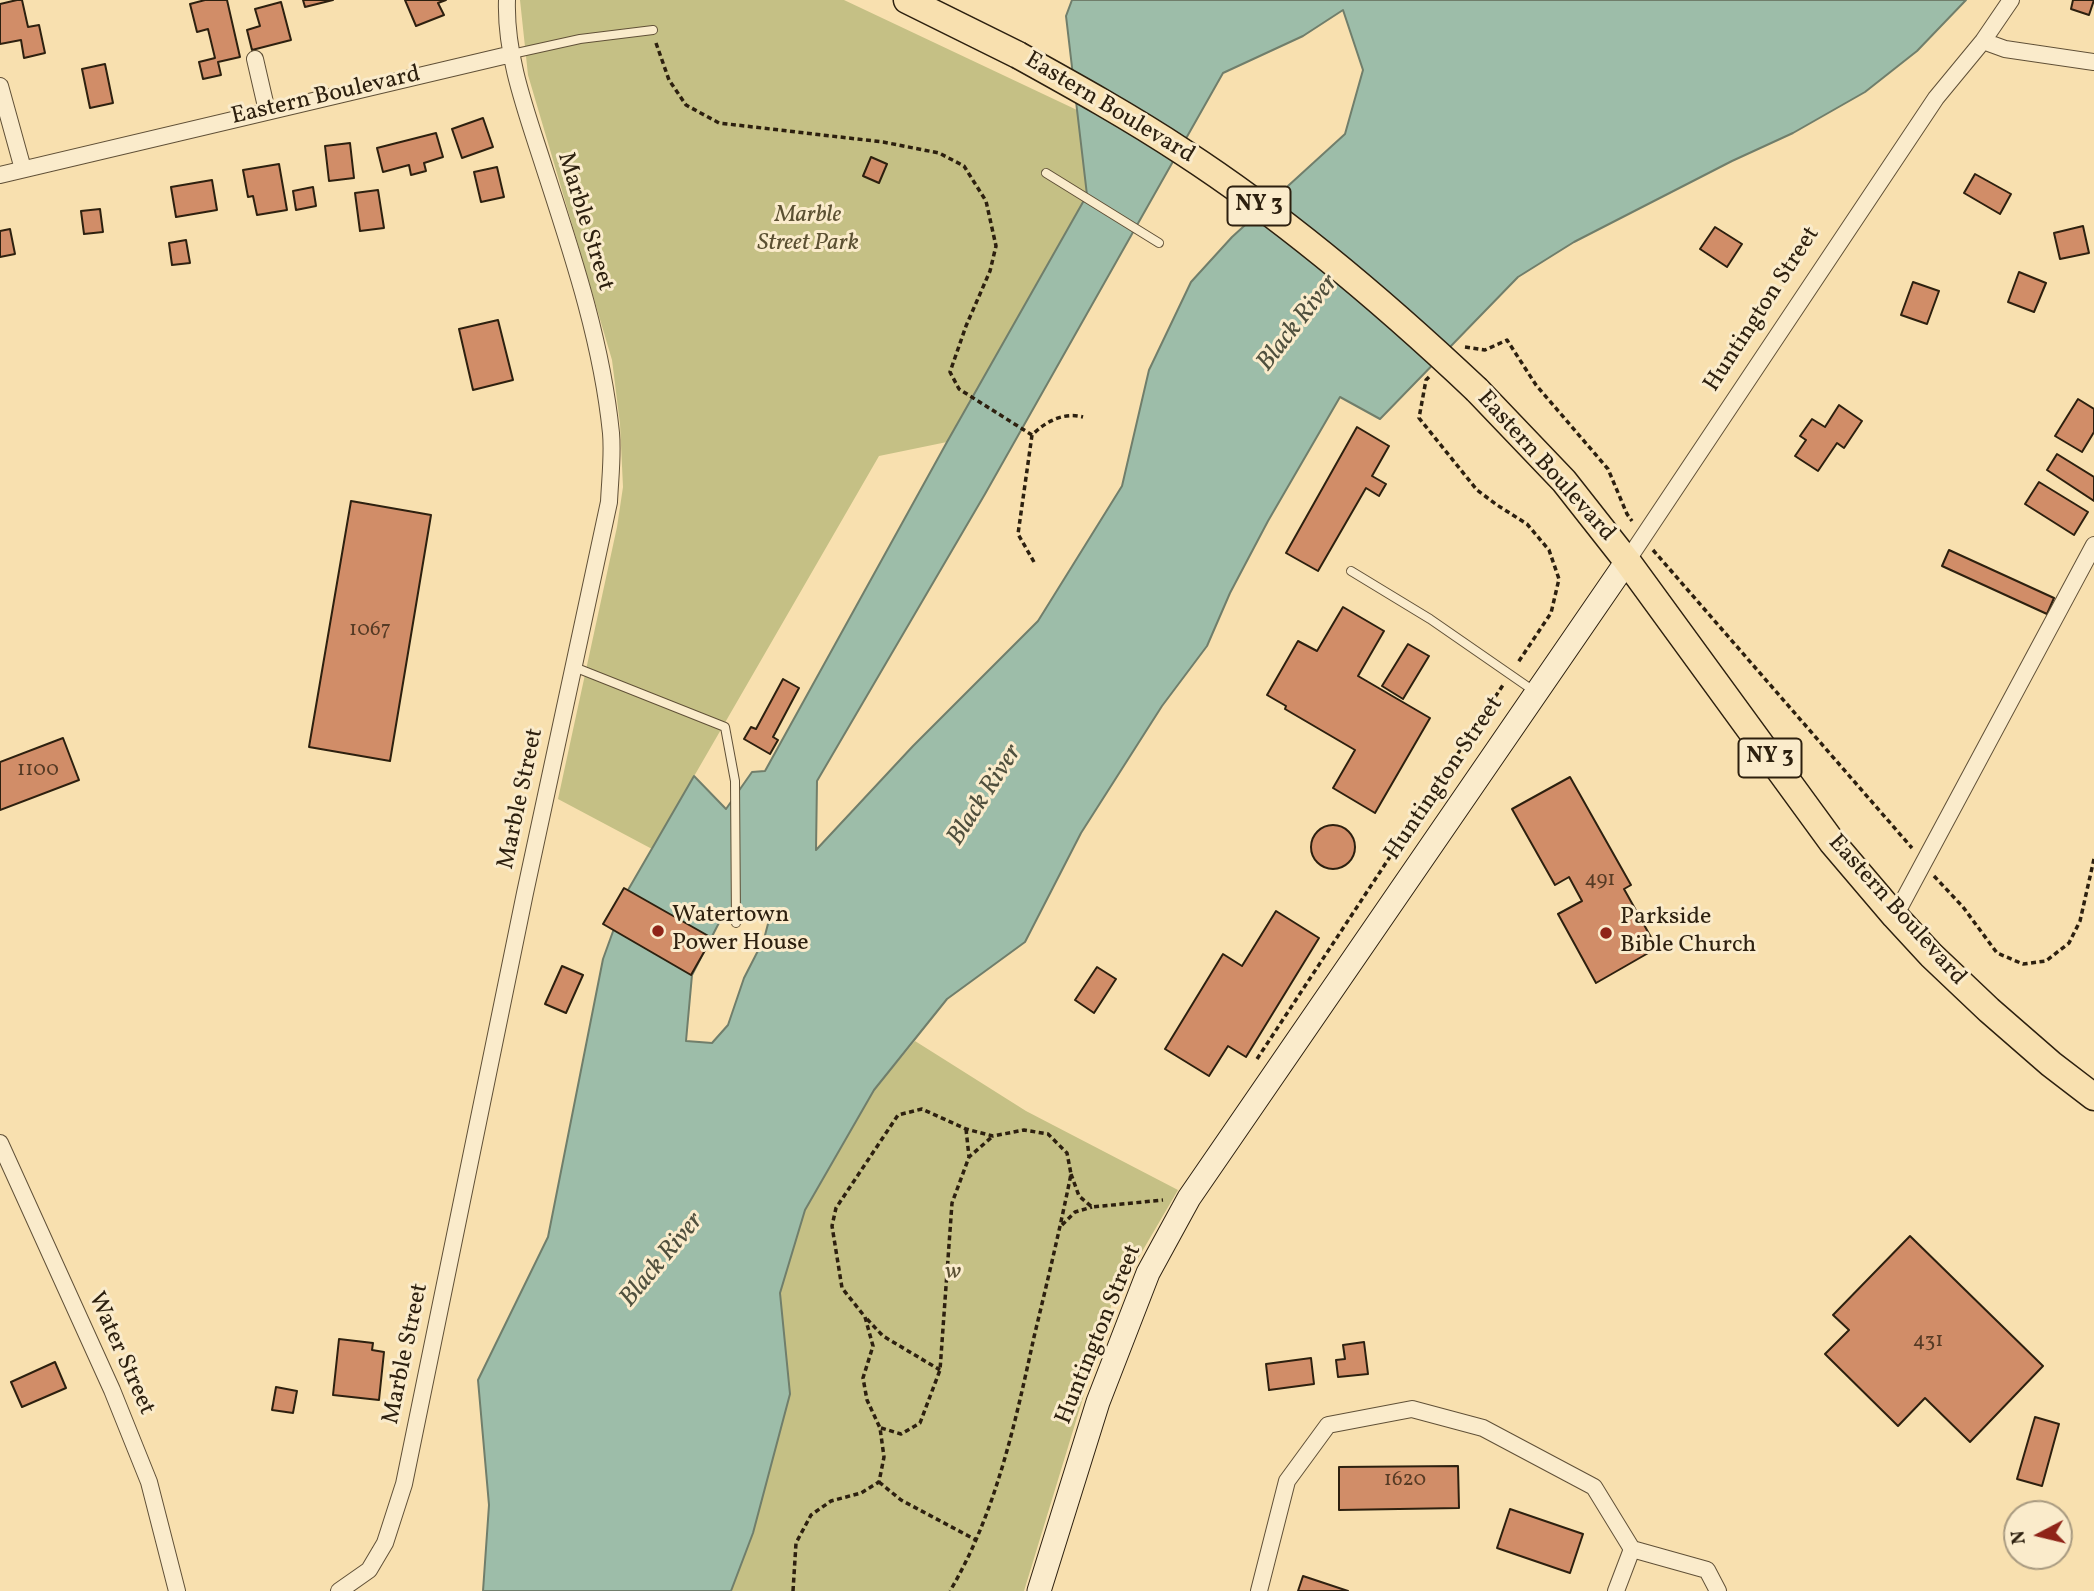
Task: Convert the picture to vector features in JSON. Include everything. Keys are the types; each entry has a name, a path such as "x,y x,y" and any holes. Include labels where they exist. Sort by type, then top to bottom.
{"main road":[{"name":"Eastern Boulevard","path":"907,0 1018,55 1099,100 1185,153 1345,272 1417,333 1477,390 1564,481 1627,561 1832,842 1895,916 1931,955 1989,1010 2094,1097"}],"street":[{"name":"Marble Street","path":"339,1591 369,1570 385,1543 404,1484 525,894 609,502 611,434 600,361 578,272 522,100 506,15 507,0"},
{"name":"Huntington Street","path":"1039,1591 1098,1402 1148,1273 1189,1198 1627,561 1936,99 1983,41 2011,0"},
{"path":"1983,41 2018,51 2094,62"},
{"name":"Eastern Boulevard","path":"0,175 512,54"},
{"path":"255,59 267,111"},
{"path":"0,86 23,169"},
{"path":"1895,916 2094,545"},
{"name":"Water Street","path":"0,1143 112,1390 149,1482 177,1591"},
{"path":"1259,1591 1286,1481 1328,1425 1412,1409 1483,1428 1594,1487 1632,1549 1707,1570 1718,1591"},
{"path":"1616,1591 1632,1549"}],"lane":[{"name":"Eastern Boulevard","path":"512,54 580,39 653,30"},
{"path":"1046,173 1159,243"},
{"path":"1351,571 1430,619 1536,692"},
{"path":"574,667 725,727 735,781 736,923"}],"path":[{"path":"653,30 669,80 687,105 719,123 883,142 939,153 964,166 986,201 996,246 950,372 959,389 1032,435"},
{"path":"1507,340 1536,385 1608,469 1627,514 1656,556 1963,907 1997,953 2023,964 2046,961 2068,943 2080,921 2094,859"},
{"path":"1034,562 1018,534 1032,435 1044,423 1072,414 1083,417"},
{"path":"1252,1066 1551,612 1559,579 1549,550 1527,524 1477,489 1419,418"},
{"path":"940,1370 883,1336 842,1288 832,1226 836,1208 898,1115 922,1109 966,1129 993,1136 1024,1130 1048,1134 1067,1153 1079,1196 1092,1207"},
{"path":"880,1428 901,1434 920,1423 940,1370 952,1203 969,1157 966,1129"},
{"path":"969,1157 993,1136"},
{"path":"950,1591 967,1562 999,1479 1017,1416 1071,1174"},
{"path":"1060,1226 1075,1212 1092,1207 1164,1200 1169,1190"},
{"path":"793,1591 796,1543 811,1515 831,1501 861,1493 879,1482 884,1457 880,1428 867,1400 863,1378 873,1346 865,1317"},
{"path":"879,1482 901,1500 976,1539"}],"green space":[{"name":"Marble Street Park","path":"520,0 844,0 1077,110 1087,195 947,442 879,456 652,849 558,799 617,527 623,487 620,424 612,360 528,75"},
{"name":"w","path":"915,1041 1026,1111 1178,1190 1112,1303 1024,1591 731,1591 753,1533 790,1394 780,1293 805,1210 874,1090"}],"water":[{"name":"Black River","path":"1072,0 1966,0 1917,51 1865,92 1793,133 1732,161 1574,242 1518,277 1380,419 1340,397 1268,521 1230,593 1207,646 1162,706 1081,833 1025,942 947,999 874,1090 805,1210 780,1293 790,1394 753,1533 731,1591 483,1591 489,1505 478,1380 548,1237 603,959 628,890 694,776 726,809 752,772 765,771 1087,195 1066,16","holes":["1343,10 1363,70 1345,134 1232,237 1191,282 1149,370 1122,486 1038,621 913,746 816,850 817,781 985,494 1223,73 1303,36","744,911 769,920 764,939 744,978 728,1025 712,1043 686,1041 692,975 722,917"]}],"building":[{"path":"22,0 28,27 39,25 45,53 24,58 21,40 0,44 0,4"},
{"path":"205,0 227,0 240,57 218,62 221,75 203,79 199,62 215,58 208,29 197,32 190,4"},
{"path":"303,0 333,0 305,7"},
{"path":"405,0 446,0 438,3 444,15 416,26"},
{"path":"2073,0 2094,0 2089,15 2071,9"},
{"path":"281,2 291,40 252,50 247,30 260,26 255,9"},
{"path":"105,64 113,103 90,108 82,69"},
{"path":"483,118 493,147 462,158 452,129"},
{"path":"436,133 443,157 424,163 426,171 411,175 409,165 383,172 377,148"},
{"path":"350,143 354,178 329,181 325,146"},
{"path":"871,157 887,164 879,183 863,176"},
{"path":"279,164 287,210 257,215 253,196 248,197 243,170"},
{"path":"497,167 504,197 481,202 474,172"},
{"path":"1975,174 2011,194 2000,214 1964,193"},
{"path":"212,180 217,210 176,217 171,187"},
{"path":"313,187 316,206 296,210 293,191"},
{"path":"378,190 384,228 360,231 355,193"},
{"path":"100,209 103,232 84,234 81,211"},
{"path":"2083,226 2089,253 2060,259 2054,233"},
{"path":"1715,227 1742,244 1727,267 1700,249"},
{"path":"10,229 15,254 0,257 0,231"},
{"path":"186,240 190,263 172,265 169,243"},
{"path":"2019,272 2046,283 2034,312 2008,302"},
{"path":"1913,282 1939,291 1927,324 1901,315"},
{"path":"498,320 513,380 473,390 459,329"},
{"path":"2078,399 2094,409 2094,432 2082,452 2055,436"},
{"path":"1839,405 1862,421 1844,448 1837,443 1818,471 1795,456 1806,440 1800,436 1812,419 1825,427"},
{"path":"1357,427 1389,446 1372,476 1386,484 1379,496 1366,488 1318,571 1286,553"},
{"path":"2057,454 2094,477 2094,501 2047,470"},
{"path":"2039,482 2088,512 2074,535 2025,504"},
{"path":"351,501 431,515 390,761 309,747"},
{"path":"1949,550 2054,598 2047,614 1942,566"},
{"path":"1343,607 1384,631 1358,676 1430,718 1375,813 1333,788 1355,750 1285,709 1286,706 1267,695 1298,641 1317,651"},
{"path":"1408,644 1429,656 1403,699 1382,686"},
{"path":"783,679 799,688 773,737 778,740 770,754 744,739 751,727 756,729"},
{"path":"63,738 79,780 0,810 0,762"},
{"path":"1570,777 1631,885 1624,889 1657,948 1596,983 1558,914 1582,901 1569,877 1555,885 1512,809"},
{"path":"1333,825 1349,831 1355,847 1349,863 1333,869 1317,863 1311,847 1317,831"},
{"name":"Watertown Power House","path":"624,888 712,938 691,975 603,924"},
{"path":"1276,911 1319,938 1246,1057 1228,1046 1209,1076 1165,1049 1223,954 1242,966"},
{"path":"562,966 583,975 566,1013 545,1004"},
{"path":"1097,967 1116,979 1094,1013 1075,1000"},
{"path":"1910,1236 2043,1366 1970,1442 1925,1398 1898,1426 1825,1354 1849,1330 1833,1315"},
{"path":"339,1339 373,1343 372,1350 384,1352 379,1400 333,1395"},
{"path":"1364,1342 1368,1374 1338,1377 1336,1360 1345,1359 1343,1345"},
{"path":"1311,1358 1314,1384 1269,1390 1266,1364"},
{"path":"55,1362 66,1388 22,1407 11,1382"},
{"path":"276,1387 297,1391 293,1413 272,1410"},
{"path":"2035,1417 2059,1424 2042,1486 2017,1479"},
{"path":"1458,1466 1459,1508 1339,1510 1339,1467"},
{"path":"1510,1509 1583,1534 1570,1573 1497,1548"},
{"path":"1303,1576 1348,1591 1298,1591"}],"place":[{"name":"Watertown Power House","path":"658,931"},
{"name":"Parkside Bible Church","path":"1606,933"}]}
